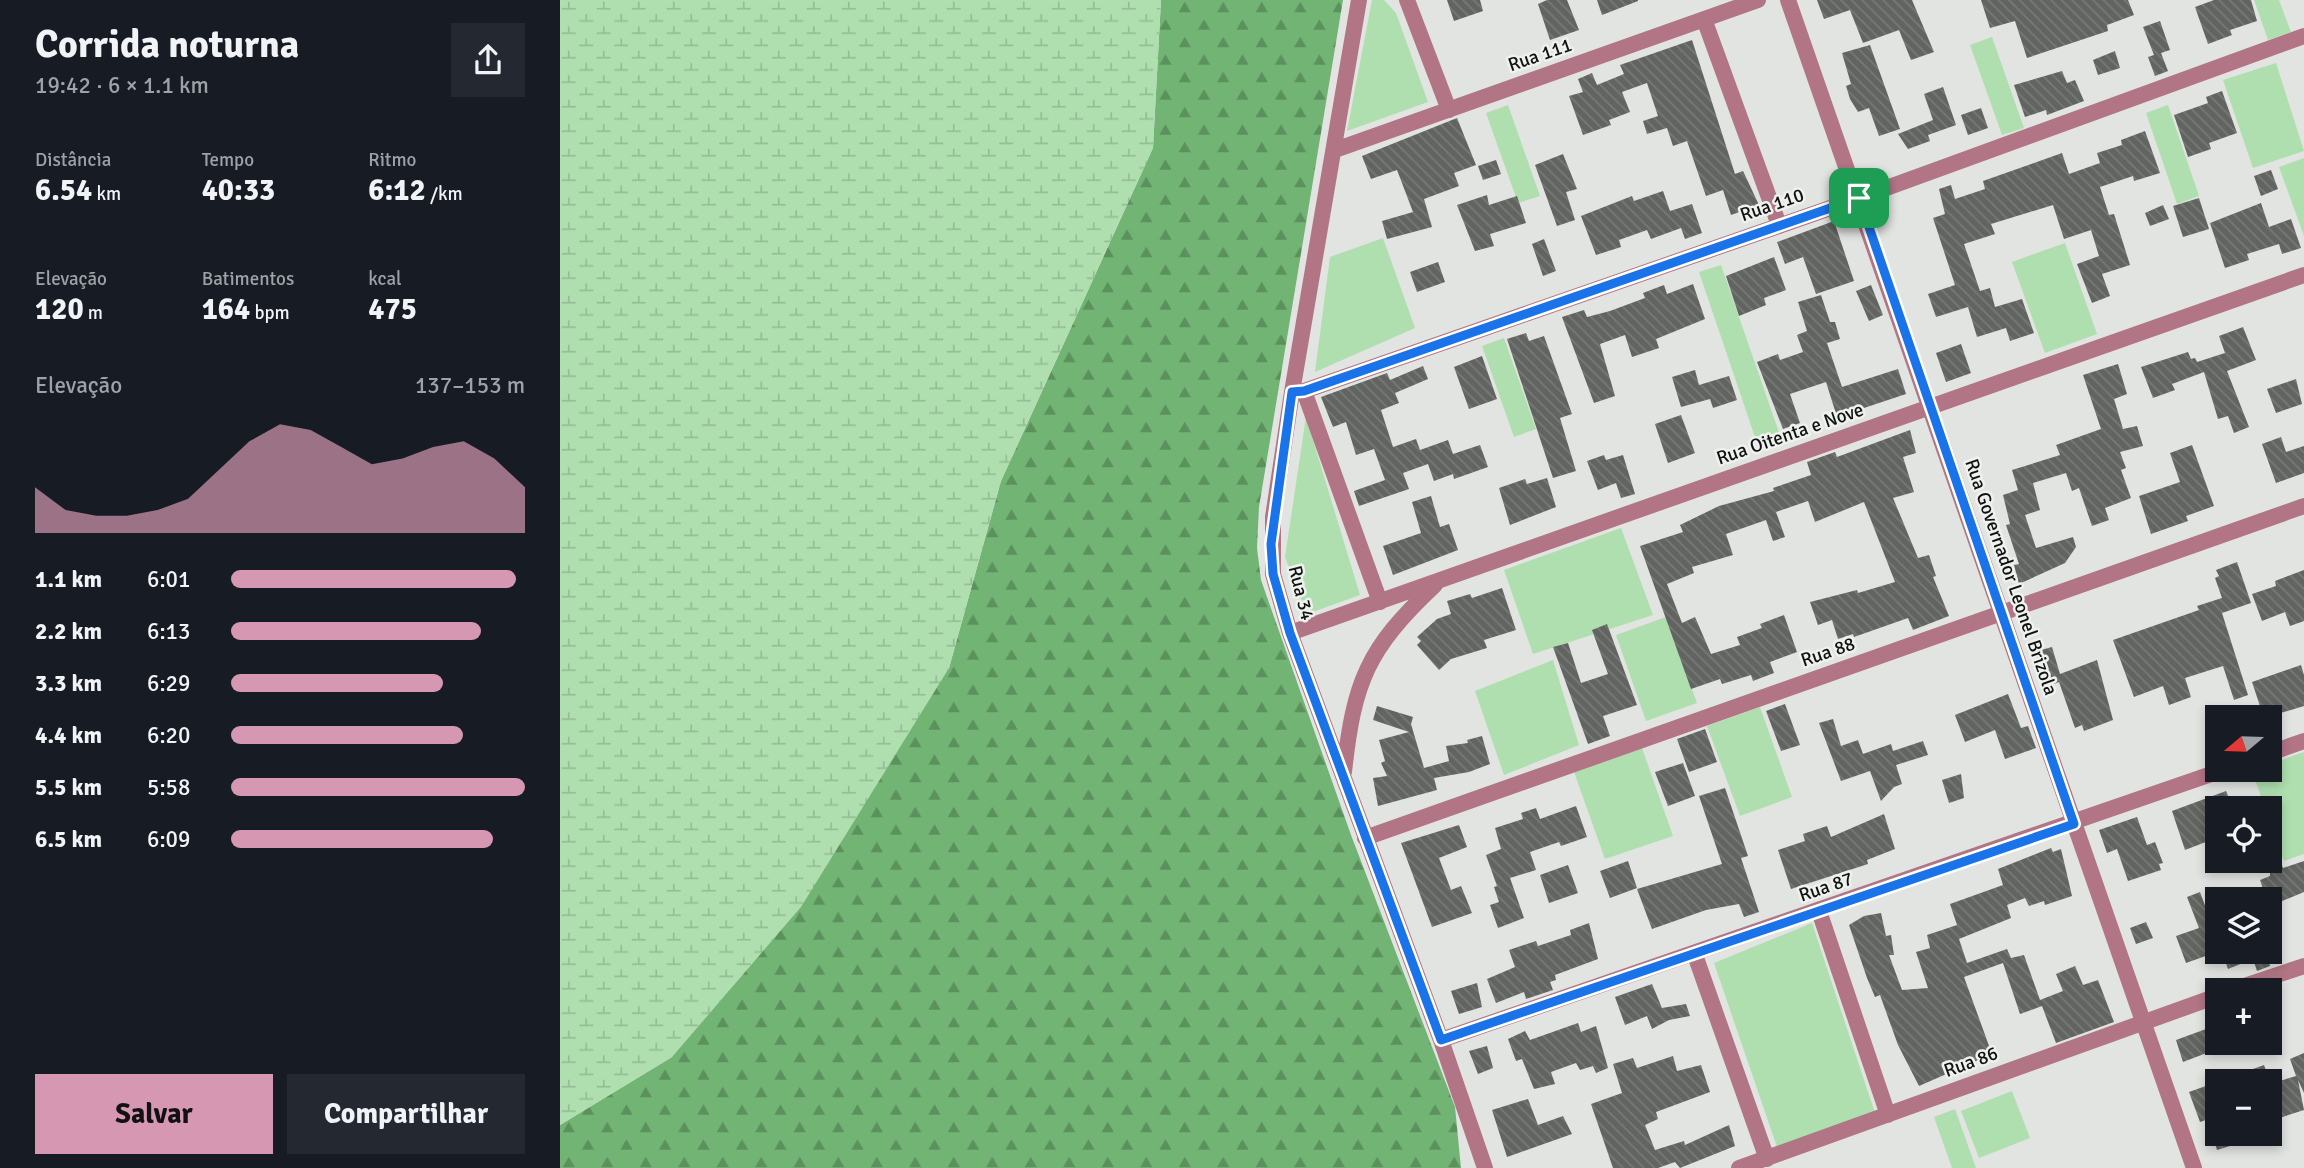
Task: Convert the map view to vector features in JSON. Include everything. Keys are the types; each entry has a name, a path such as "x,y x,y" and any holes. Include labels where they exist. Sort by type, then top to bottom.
{"street":[{"name":"Rua 34","path":"1359,0 1298,391 1271,544 1273,574 1290,633 1441,1040 1485,1168"},
{"path":"1407,0 1449,110"},
{"name":"Rua 111","path":"1335,150 1758,0"},
{"name":"Rua Governador Leonel Brizola","path":"1788,0 1859,198 2141,1022 2194,1168"},
{"path":"1704,19 1779,225"},
{"name":"Rua 110","path":"1298,391 1859,198 2304,36"},
{"name":"Rua Oitenta e Nove","path":"1290,633 2304,275"},
{"path":"1298,391 1380,602"},
{"name":"Rua 88","path":"1365,838 2304,506"},
{"path":"1344,778 1353,709 1376,650 1397,621 1442,579"},
{"path":"2282,749 2304,741"},
{"name":"Rua 87","path":"1441,1040 2074,824 2205,777"},
{"path":"1819,911 1888,1115"},
{"path":"1695,954 1767,1158"},
{"path":"2267,978 2304,965"},
{"name":"Rua 86","path":"1740,1168 2205,1000"}],"green space":[{"path":"560,0 1161,0 1153,148 1001,481 949,668 801,907 672,1057 560,1125"},
{"path":"1161,0 1343,0 1259,507 1257,548 1261,580 1351,835 1455,1107 1461,1168 560,1168 560,1125 672,1057 949,668 1001,481 1153,148"},
{"path":"1372,0 1384,0 1396,13 1428,102 1347,131"},
{"path":"2254,0 2279,0 2291,32 2268,40"},
{"path":"1992,37 2024,128 2002,135 1970,45"},
{"path":"2276,63 2304,151 2253,168 2223,80"},
{"path":"1508,105 1540,196 1518,203 1486,113"},
{"path":"2168,105 2199,196 2177,204 2146,113"},
{"path":"2304,158 2304,236 2279,167"},
{"path":"1383,238 1415,328 1315,372 1330,257"},
{"path":"2065,243 2097,334 2045,353 2012,262"},
{"path":"1721,265 1782,441 1759,449 1699,272"},
{"path":"1504,338 1536,429 1514,437 1482,346"},
{"path":"1306,417 1360,595 1307,614 1285,557"},
{"path":"1621,528 1653,615 1533,654 1504,570"},
{"path":"1666,617 1697,703 1646,721 1616,635"},
{"path":"1553,660 1579,745 1504,775 1475,691"},
{"path":"1760,707 1792,797 1740,816 1707,726"},
{"path":"1642,748 1673,836 1605,859 1574,772"},
{"path":"2304,752 2304,854 2284,861 2282,796 2261,796 2256,782 2282,782 2282,760"},
{"path":"1812,923 1875,1113 1777,1147 1714,963"},
{"path":"2012,1091 2030,1138 1979,1158 1961,1111"},
{"path":"1955,1109 1976,1168 1952,1168 1934,1117"}],"building":[{"path":"1447,0 1480,0 1483,11 1454,21"},
{"path":"1547,0 1567,0 1579,30 1550,40 1538,4"},
{"path":"1597,0 1638,0 1638,1 1602,15"},
{"path":"1817,0 1912,0 1934,52 1911,60 1899,30 1863,43 1850,10 1824,19"},
{"path":"1981,0 2128,0 2134,15 2107,25 2108,31 2027,58 2015,21 1990,28"},
{"path":"2214,0 2251,0 2257,21 2230,30 2232,35 2208,44 2195,7"},
{"path":"2160,21 2170,50 2161,53 2168,71 2155,76 2148,57 2154,55 2143,27"},
{"path":"1692,40 1735,174 1743,171 1759,205 1731,215 1723,190 1706,196 1687,141 1673,146 1667,128 1647,134 1643,121 1658,116 1647,83 1622,92 1630,112 1609,120 1611,125 1583,135 1569,96 1583,92 1578,79 1592,73 1597,85 1624,74 1620,65"},
{"path":"1870,45 1900,129 1879,136 1869,108 1858,112 1850,99 1846,86 1851,84 1842,53"},
{"path":"2115,51 2120,68 2098,75 2093,60"},
{"path":"2062,71 2067,83 2075,80 2084,101 2047,115 2046,110 2025,117 2014,85"},
{"path":"1943,87 1956,125 1928,135 1930,141 1908,149 1898,134 1933,120 1924,94"},
{"path":"2222,91 2237,133 2209,143 2211,149 2188,157 2174,115 2208,103 2206,97"},
{"path":"1981,108 1988,128 1968,135 1961,115"},
{"path":"1457,118 1476,165 1454,173 1459,186 1424,199 1432,227 1387,239 1382,221 1413,212 1397,170 1371,179 1362,156"},
{"path":"2145,131 2160,173 2134,181 2133,176 2100,187 2109,215 2114,214 2130,265 2102,274 2110,296 2092,303 2077,264 2099,256 2091,230 2064,239 2053,205 1991,224 1995,234 1964,244 1980,291 1990,288 1995,307 2022,299 2034,333 2010,341 2006,328 1977,337 1968,307 1936,317 1928,294 1955,285 1933,218 1945,214 1939,189 1951,185 1955,199 1985,189 1983,181 2062,153 2069,174 2100,163 2097,153 2122,145 2121,140"},
{"path":"1563,154 1577,189 1566,192 1575,220 1557,226 1535,165"},
{"path":"1496,160 1501,174 1483,180 1478,166"},
{"path":"2271,170 2278,189 2261,196 2254,176"},
{"path":"1663,191 1670,211 1692,204 1702,233 1685,239 1681,228 1651,239 1647,230 1619,240 1621,247 1596,255 1581,216 1632,196 1634,201"},
{"path":"1487,195 1489,205 1517,196 1526,223 1490,234 1494,246 1475,251 1457,205"},
{"path":"2199,198 2209,229 2183,237 2173,206"},
{"path":"2261,203 2269,227 2291,219 2301,248 2282,254 2279,244 2247,254 2249,260 2225,268 2210,223"},
{"path":"2163,205 2169,219 2150,226 2145,213"},
{"path":"1834,221 1854,281 1816,294 1803,257 1785,264 1777,242"},
{"path":"1544,239 1556,271 1543,276 1532,244"},
{"path":"1774,257 1786,290 1764,298 1766,305 1739,316 1726,276"},
{"path":"1438,262 1445,282 1417,292 1410,272"},
{"path":"1693,284 1705,319 1656,339 1659,348 1632,357 1625,335 1600,344 1615,396 1594,403 1562,317 1584,310 1587,317 1610,311 1645,298 1643,293 1664,285 1667,294"},
{"path":"1871,285 1883,315 1869,321 1856,291"},
{"path":"1821,295 1830,322 1835,322 1840,339 1827,343 1842,387 1898,369 1906,394 1837,417 1826,382 1790,394 1800,423 1783,429 1757,362 1778,354 1780,360 1803,352 1797,335 1807,331 1798,302"},
{"path":"2243,327 2256,360 2227,371 2249,427 2234,433 2228,416 2218,419 2204,372 2172,384 2175,390 2153,398 2141,367 2188,352 2191,359 2195,358 2197,362 2225,353 2219,336"},
{"path":"1526,333 1529,341 1544,336 1572,414 1560,418 1576,471 1553,478 1507,339"},
{"path":"1961,344 1971,373 1946,382 1936,353"},
{"path":"1482,356 1497,399 1469,409 1454,367"},
{"path":"2118,364 2127,394 2114,399 2123,429 2137,426 2143,446 2120,452 2126,468 2121,470 2131,498 2105,508 2109,520 2092,526 2079,488 2072,491 2066,473 2033,483 2040,510 2025,515 2036,548 2073,537 2076,547 2065,563 2019,584 2014,565 2019,564 2006,525 2010,524 2003,495 2018,490 2012,470 2060,455 2056,445 2101,429 2083,375"},
{"path":"1423,366 1428,379 1395,393 1399,403 1381,410 1393,447 1416,439 1420,450 1448,440 1453,454 1480,445 1488,467 1454,479 1453,474 1434,481 1428,464 1403,473 1409,489 1359,506 1354,491 1385,480 1374,449 1356,455 1346,422 1333,427 1321,397 1387,373 1390,380"},
{"path":"1695,370 1699,385 1729,376 1737,400 1713,408 1710,399 1681,407 1672,377"},
{"path":"2296,379 2302,404 2276,413 2267,389"},
{"path":"1681,415 1695,453 1668,463 1655,424"},
{"path":"1910,430 1916,453 1903,457 1914,492 1893,498 1918,558 1929,555 1936,576 1933,577 1949,616 1913,630 1908,618 1854,637 1853,634 1838,639 1832,620 1818,625 1810,602 1857,590 1858,593 1895,582 1864,502 1815,522 1808,501 1776,512 1785,537 1773,541 1766,520 1726,534 1733,555 1692,567 1694,573 1667,584 1682,623 1695,617 1711,654 1740,645 1737,637 1762,628 1760,624 1784,615 1797,652 1770,662 1774,673 1753,681 1751,675 1722,684 1720,679 1691,689 1640,546 1683,532 1680,525 1719,506 1774,491 1773,488 1811,475 1807,462 1835,452 1837,457"},
{"path":"2281,437 2286,452 2304,446 2304,473 2276,483 2262,444"},
{"path":"2192,445 2214,506 2186,516 2188,521 2151,534 2139,496 2180,482 2170,453"},
{"path":"1604,455 1606,460 1623,455 1635,494 1621,498 1616,483 1598,490 1587,461"},
{"path":"1547,478 1556,507 1510,525 1499,488 1525,479 1527,484"},
{"path":"1431,496 1440,527 1449,524 1458,550 1393,575 1383,546 1421,533 1412,502"},
{"path":"2237,562 2251,603 2222,613 2248,695 2234,700 2223,666 2185,678 2191,697 2169,705 2163,686 2134,697 2113,640 2199,610 2197,606 2222,598 2215,578 2219,576 2216,570"},
{"path":"2304,570 2304,621 2290,626 2285,612 2262,621 2252,594 2276,586 2275,581"},
{"path":"1502,588 1516,630 1484,640 1487,648 1451,659 1439,670 1417,645 1421,641 1417,637 1437,619 1451,614 1447,601 1470,594 1472,598"},
{"path":"1607,624 1637,705 1603,716 1610,736 1588,744 1553,647 1568,643 1581,683 1608,674 1592,630"},
{"path":"2052,647 2060,674 2097,660 2113,720 2084,731 2082,725 2075,728 2059,682 2049,686 2034,652"},
{"path":"2301,665 2304,675 2304,706 2282,713 2282,705 2260,705 2252,682"},
{"path":"2008,694 2021,728 2028,726 2036,748 2005,759 1995,730 1965,742 1955,715"},
{"path":"1785,704 1800,745 1781,751 1766,711"},
{"path":"1377,706 1413,717 1411,724 1424,768 1449,761 1446,746 1468,743 1467,740 1482,736 1490,764 1469,772 1434,778 1437,790 1378,806 1373,778 1387,776 1381,763 1385,761 1379,740 1409,732 1373,720"},
{"path":"1833,719 1841,746 1858,740 1863,754 1891,744 1893,751 1923,741 1928,755 1896,765 1902,784 1894,787 1881,801 1870,771 1841,781 1819,723"},
{"path":"1705,729 1717,762 1689,772 1677,739"},
{"path":"1683,763 1695,796 1668,806 1655,772"},
{"path":"1961,774 1964,798 1949,803 1942,780"},
{"path":"1725,788 1748,856 1741,858 1759,912 1744,917 1739,904 1706,910 1652,929 1637,889 1722,864 1699,796"},
{"path":"2226,791 2228,796 2212,796"},
{"path":"2205,799 2205,842 2185,850 2172,811"},
{"path":"1576,806 1587,837 1561,846 1559,842 1530,852 1536,870 1510,878 1524,918 1498,928 1490,905 1499,902 1494,887 1497,886 1486,855 1501,849 1495,828 1523,819 1521,813 1536,808 1540,819"},
{"path":"1884,814 1895,849 1867,860 1868,864 1791,889 1778,850 1805,841 1803,834 1827,826 1831,837"},
{"path":"2137,817 2147,845 2155,842 2163,863 2159,864 2161,870 2128,881 2117,849 2107,853 2099,830"},
{"path":"1459,825 1467,847 1439,858 1451,890 1461,886 1472,913 1432,927 1401,843"},
{"path":"2051,848 2053,852 2061,849 2072,896 2045,905 2044,901 2029,906 2025,898 2007,905 2011,918 1959,939 1967,963 2007,949 2011,958 2024,955 2040,1000 2063,991 2056,974 2075,966 2083,985 2098,980 2114,1022 2056,1043 2042,1006 2020,1014 2003,963 1964,977 1992,1054 1919,1086 1898,1045 1880,995 1875,997 1849,925 1864,916 1881,913 1886,936 1891,935 1894,955 1889,955 1902,990 1928,988 1916,952 1930,948 1927,935 1957,925 1950,904 2003,885 1998,869"},
{"path":"1628,861 1637,888 1610,898 1600,871"},
{"path":"2304,861 2304,892 2282,901 2282,887 2262,887 2260,880 2270,876 2270,873 2282,873 2282,865 2283,868"},
{"path":"1568,865 1578,893 1549,903 1540,875"},
{"path":"2200,892 2205,906 2205,956 2186,963 2176,936 2199,928 2187,897"},
{"path":"2146,922 2153,938 2136,944 2130,928"},
{"path":"1589,923 1598,959 1555,975 1556,980 1550,982 1553,990 1526,999 1524,992 1496,1003 1487,979 1515,967 1509,950 1536,941 1538,946 1571,935 1570,930"},
{"path":"2226,964 2240,964 2228,969"},
{"path":"2255,964 2270,964 2270,966 2257,971"},
{"path":"1477,983 1482,1007 1459,1014 1451,991"},
{"path":"1652,984 1662,1008 1686,1004 1690,1016 1669,1020 1652,1029 1647,1016 1625,1025 1615,997"},
{"path":"1578,1023 1581,1032 1596,1026 1608,1068 1596,1073 1593,1066 1580,1070 1576,1063 1551,1072 1555,1084 1534,1089 1522,1059 1516,1061 1508,1039 1525,1031 1530,1040"},
{"path":"2205,1029 2205,1054 2183,1062 2176,1040"},
{"path":"1487,1046 1493,1068 1478,1074 1469,1051"},
{"path":"2304,1053 2304,1093 2298,1080 2304,1110 2282,1117 2282,1080 2296,1076 2290,1059"},
{"path":"1673,1056 1677,1071 1701,1065 1710,1092 1656,1112 1658,1119 1645,1125 1655,1150 1684,1141 1685,1145 1729,1125 1735,1146 1680,1168 1675,1162 1658,1168 1613,1168 1591,1104 1622,1093 1613,1064 1633,1058 1637,1068"},
{"path":"2205,1086 2205,1120 2200,1122 2189,1092"},
{"path":"1528,1099 1538,1125 1563,1116 1572,1134 1507,1157 1492,1110"}],"route":[{"path":"1859,198 2074,824 1441,1040 1290,633 1273,574 1273,517 1292,392 1304,391 1859,198"}]}
